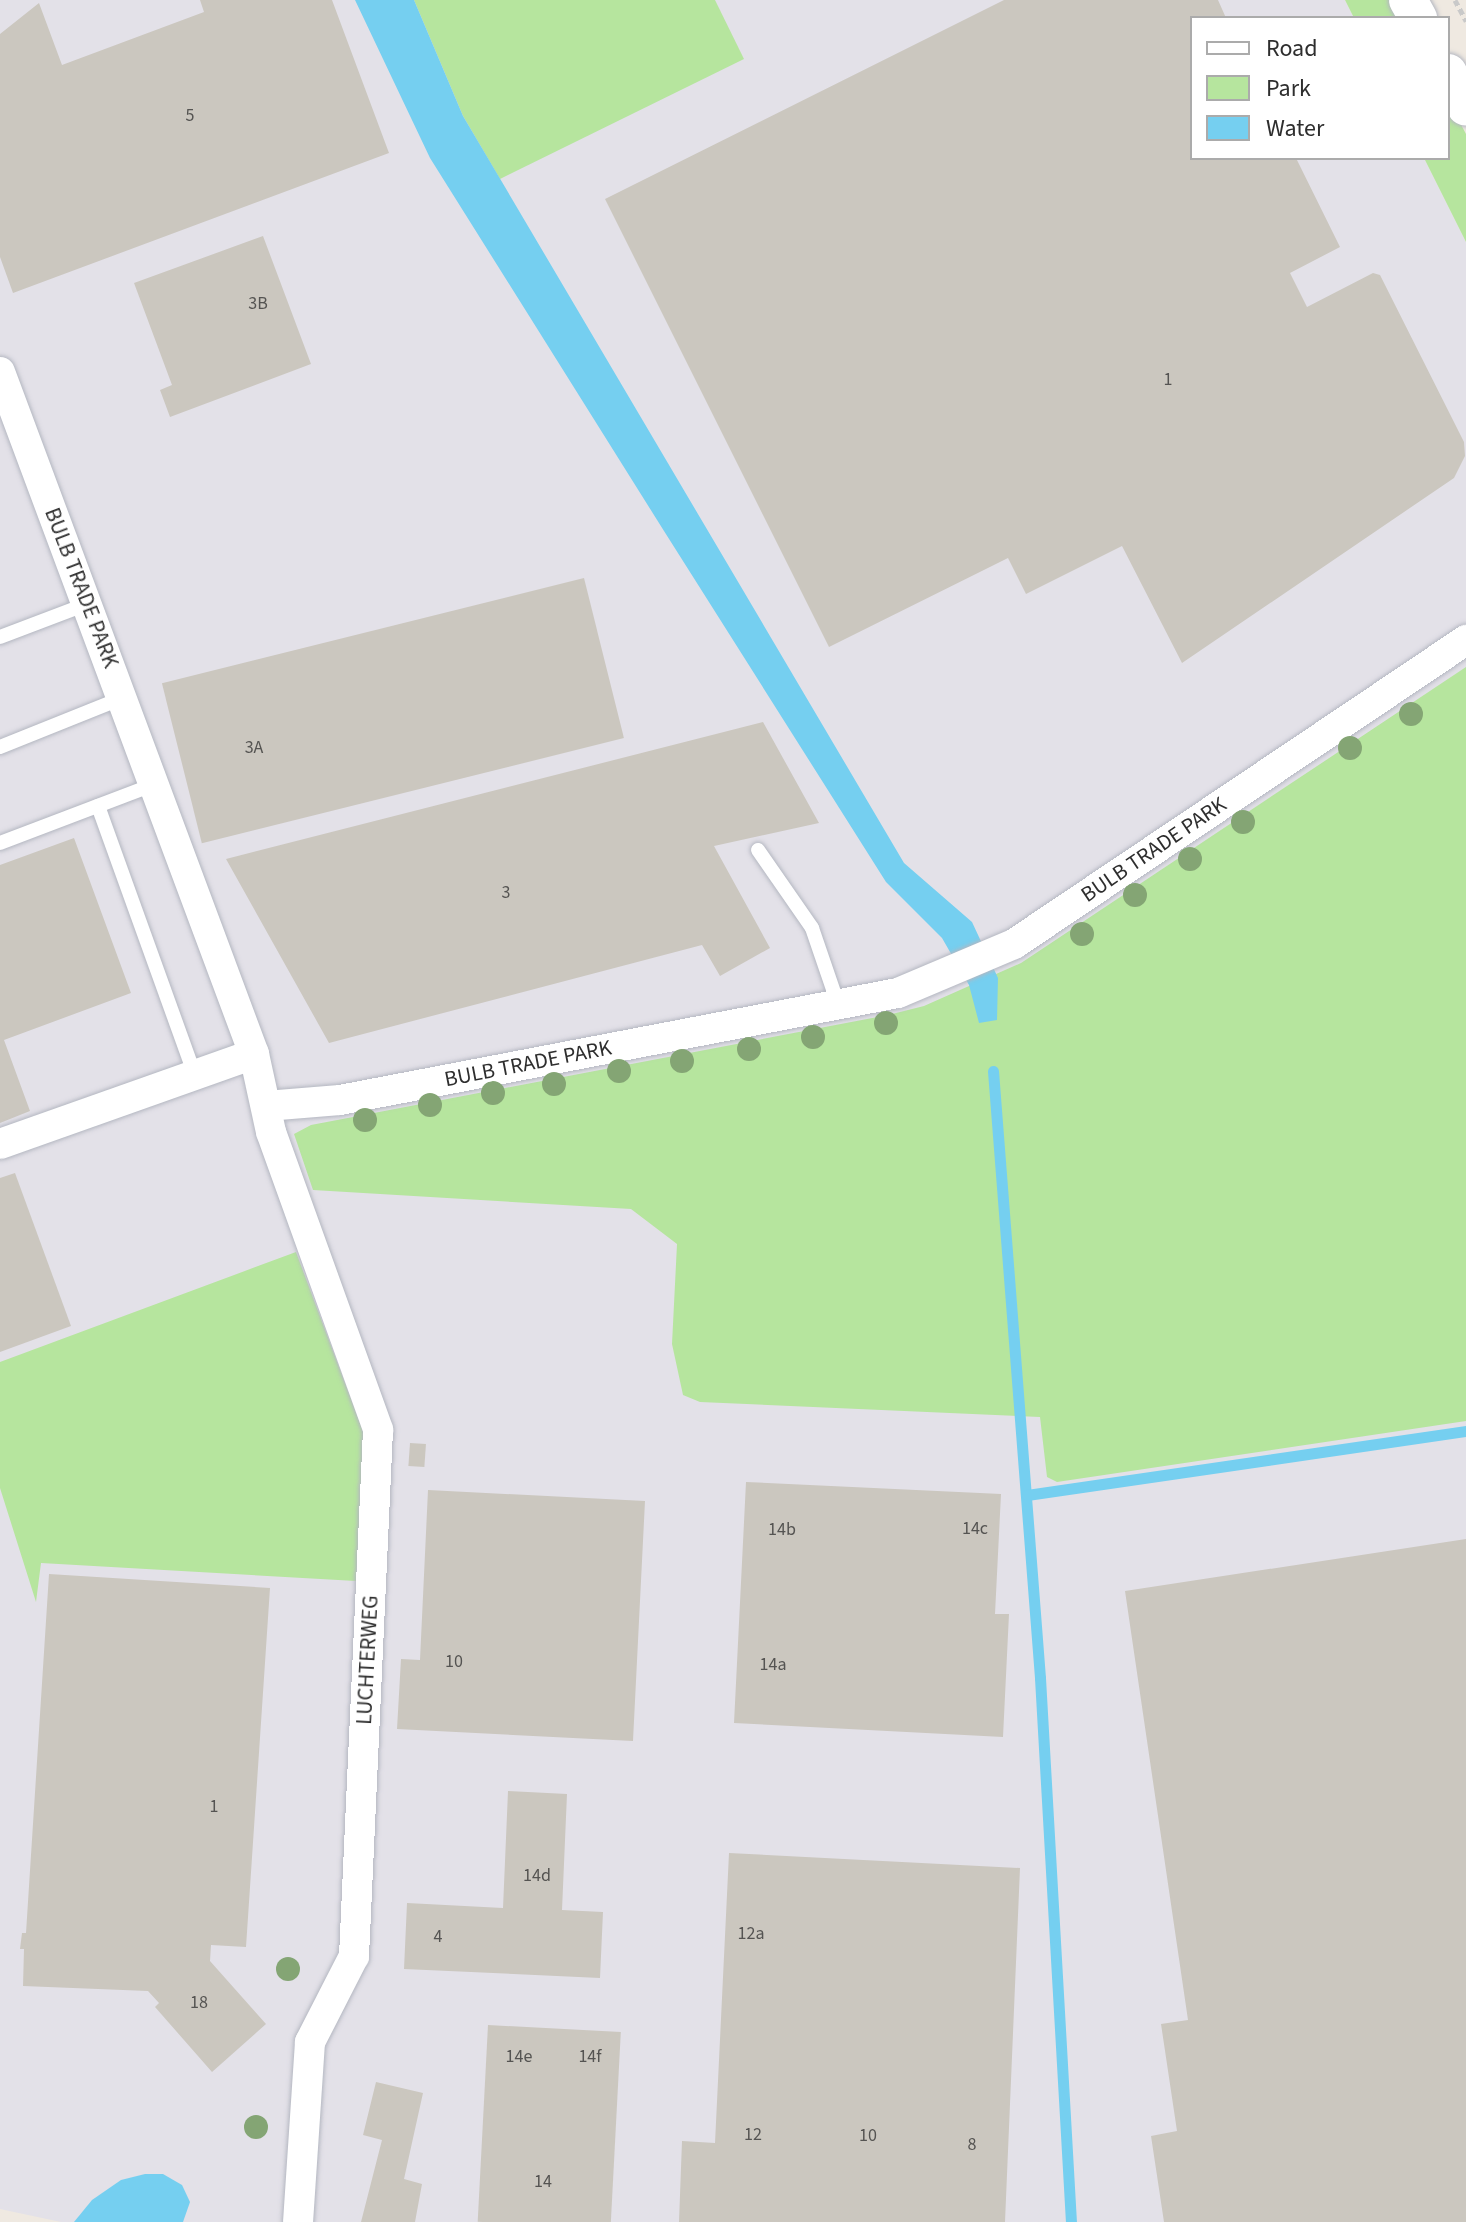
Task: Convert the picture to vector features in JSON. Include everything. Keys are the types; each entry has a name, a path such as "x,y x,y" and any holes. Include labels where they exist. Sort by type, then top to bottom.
{"street":[{"path":"1450,77 1466,107"},
{"name":"BULB TRADE PARK","path":"0,372 254,1054 266,1106 340,1100 898,993 1014,944 1466,640"},
{"path":"0,1144 254,1054"},
{"name":"LUCHTERWEG","path":"266,1106 378,1430 354,1956 310,2042 298,2222"}],"lane":[{"path":"0,637 87,604"},
{"path":"0,747 123,698"},
{"path":"0,843 155,784"},
{"path":"98,806 195,1075"},
{"path":"758,850 812,928 838,1004"}],"path":[{"path":"1455,0 1466,21"}],"shaded area":[{"path":"0,0 1345,0 1353,16 1190,16 1190,160 1425,160 1466,242 1466,2222 61,2222 0,2209"}],"green space":[{"path":"414,0 715,0 744,59 500,179 463,116"},
{"path":"1345,0 1394,0 1403,16 1353,16"},
{"path":"1450,104 1466,134 1466,242 1425,160 1450,160"},
{"path":"1466,667 1466,1421 1057,1482 1047,1477 1040,1417 700,1402 683,1395 672,1344 677,1244 631,1209 313,1190 294,1134 311,1125 888,1015 924,1006 1021,963"},
{"path":"296,1252 364,1434 356,1581 41,1563 36,1602 0,1488 0,1362"}],"water":[{"path":"355,0 414,0 463,116 904,863 972,922 998,978 997,1020 979,1023 969,985 942,938 886,882 664,531 430,158"},
{"path":"145,2174 163,2174 182,2185 190,2202 183,2222 74,2222 92,2200 121,2180"}],"building":[{"path":"200,0 332,0 389,153 13,293 0,257 0,34 39,3 62,65 204,12"},
{"path":"1004,0 1218,0 1225,16 1190,16 1190,160 1297,160 1340,247 1290,273 1307,307 1373,273 1380,275 1464,442 1465,456 1454,478 1182,663 1122,546 1026,594 1008,558 829,647 605,199"},
{"path":"263,236 311,364 170,417 160,390 172,385 134,283"},
{"path":"584,578 624,738 202,843 162,683"},
{"path":"763,722 819,823 714,846 770,948 720,976 702,945 329,1043 226,859"},
{"path":"74,838 131,993 4,1040 30,1111 0,1123 0,865"},
{"path":"15,1173 71,1326 0,1352 0,1178"},
{"path":"410,1443 426,1444 424,1467 408,1466"},
{"path":"746,1482 1001,1494 995,1614 1009,1614 1003,1737 734,1723"},
{"path":"428,1490 645,1501 633,1741 397,1729 401,1659 420,1660"},
{"path":"1466,1539 1466,2222 1164,2222 1151,2136 1177,2131 1161,2024 1188,2020 1125,1591"},
{"path":"49,1574 270,1588 246,1947 211,1945 210,1961 266,2024 212,2072 155,2007 159,2003 148,1991 23,1986 24,1949 20,1949 22,1933 26,1933"},
{"path":"508,1791 567,1794 562,1910 603,1912 600,1978 404,1969 407,1903 503,1908"},
{"path":"729,1853 1020,1868 1005,2222 679,2222 682,2141 715,2143"},
{"path":"488,2025 621,2032 611,2222 478,2222"},
{"path":"376,2082 423,2093 404,2179 422,2184 415,2222 361,2222 382,2140 363,2135"}],"waterway":[{"path":"993,1071 1040,1678 1071,2222"},
{"path":"1027,1495 1466,1431"}]}
